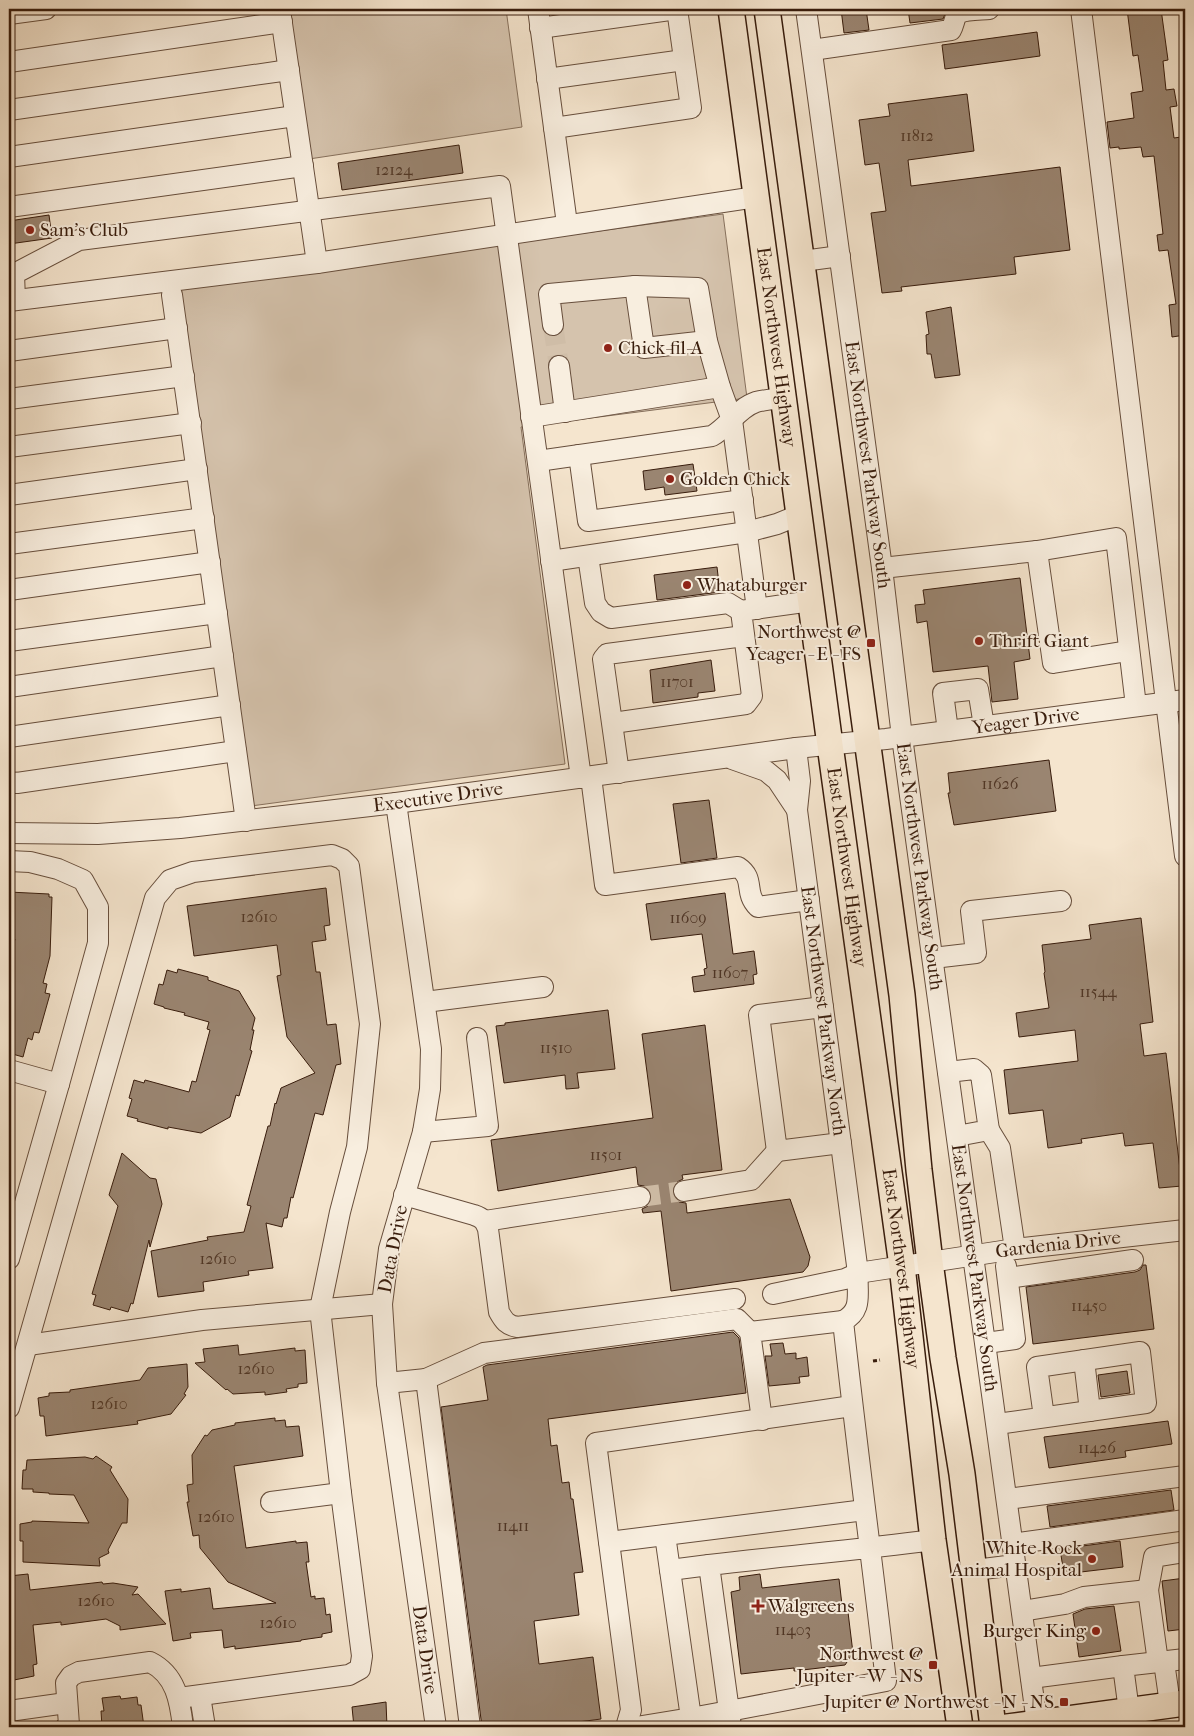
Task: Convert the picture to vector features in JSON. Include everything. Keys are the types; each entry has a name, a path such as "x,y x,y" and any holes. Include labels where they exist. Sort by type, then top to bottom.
{"main road":[{"name":"East Northwest Highway","path":"731,9 902,1266 933,1540 960,1727"},
{"name":"East Northwest Highway","path":"767,9 908,1043 919,1170 930,1262 962,1474 993,1727"},
{"path":"756,197 793,197"},
{"path":"1008,1727 1178,1704"}],"street":[{"path":"9,14 46,9"},
{"path":"554,128 690,108 677,9 539,18 567,224"},
{"name":"East Northwest Parkway South","path":"806,9 882,568 902,737 1037,1723"},
{"path":"812,50 951,30 956,16 961,12 989,9"},
{"path":"1081,9 1176,701 1185,856"},
{"path":"9,62 281,16 317,263"},
{"path":"547,79 684,60"},
{"path":"9,110 289,70"},
{"path":"9,157 295,116"},
{"path":"9,207 303,166"},
{"path":"756,197 567,224 507,234 317,263 12,301 14,274 79,240 500,186 507,234 531,417 552,561 605,885 738,867 745,872 748,878 750,897 758,907 809,900"},
{"path":"803,262 840,256"},
{"path":"635,286 644,348 707,341"},
{"path":"553,325 549,294 635,286 698,288 707,341 732,420 748,532 749,610 744,636 752,696 746,704 612,723"},
{"path":"172,295 246,821"},
{"path":"9,351 177,328"},
{"path":"559,366 565,412"},
{"path":"9,399 184,376"},
{"path":"531,417 720,387"},
{"path":"538,461 712,436 756,402 784,398"},
{"path":"9,448 191,423"},
{"path":"579,456 588,521 743,500"},
{"path":"9,495 197,469"},
{"path":"552,561 748,532 777,524 799,514"},
{"path":"9,544 204,518"},
{"path":"882,568 1037,551 1116,538 1136,706"},
{"path":"1037,551 1054,663 1128,651"},
{"path":"588,556 595,603 601,612 611,618 728,602 749,610 811,600"},
{"path":"9,590 210,562"},
{"path":"9,641 217,613"},
{"path":"619,773 603,659 607,654 744,636"},
{"path":"9,687 223,656"},
{"path":"948,731 943,693 978,688 984,726"},
{"name":"Yeager Drive","path":"867,740 1176,701"},
{"path":"9,737 230,705"},
{"name":"Executive Drive","path":"9,833 98,834 246,821 396,803 867,740"},
{"name":"East Northwest Parkway North","path":"796,748 800,781 797,810 858,1273 857,1308 852,1316 843,1321"},
{"path":"9,782 236,752"},
{"path":"728,758 766,771 777,780 797,810"},
{"name":"Data Drive","path":"396,803 431,1049 430,1089 423,1132 389,1249 382,1304 387,1383 436,1727"},
{"path":"9,1408 155,898 170,880 193,872 332,855 342,860 348,866 370,1024 356,1147 340,1212 320,1309 340,1493 362,1656 360,1669 349,1675 179,1698"},
{"path":"9,861 30,862 58,869 83,880 98,907 98,942 60,1084 9,1259"},
{"path":"933,958 976,952 971,912 1061,901"},
{"path":"425,1002 543,987"},
{"path":"777,1151 759,1015 823,1007"},
{"path":"423,1132 488,1126 477,1038"},
{"path":"948,1072 974,1069 981,1075 989,1130 1000,1148 1010,1250 1008,1278 1015,1339 986,1343"},
{"path":"9,1070 60,1084"},
{"path":"957,1136 989,1130"},
{"path":"684,1191 752,1180 777,1151 841,1142"},
{"path":"404,1195 474,1215 485,1221 640,1197"},
{"path":"485,1221 488,1229 499,1312 508,1325 517,1327 735,1299"},
{"name":"Gardenia Drive","path":"773,1294 845,1279 858,1273 902,1266 1010,1250 1185,1230"},
{"path":"1008,1278 1134,1260"},
{"path":"28,1345 202,1320 382,1304"},
{"path":"387,1383 426,1379 484,1353 737,1319 750,1332 762,1420"},
{"path":"636,1727 691,1718 730,1719 886,1681 843,1321 750,1332"},
{"path":"997,1424 1146,1403 1140,1352 1037,1367 1044,1417"},
{"path":"1084,1360 1090,1411"},
{"path":"426,1379 470,1727"},
{"path":"626,1727 631,1710 596,1443 852,1406"},
{"path":"1007,1499 1185,1476"},
{"path":"271,1502 340,1493"},
{"path":"608,1542 865,1510"},
{"path":"1012,1544 1185,1520"},
{"path":"665,1535 691,1718"},
{"path":"670,1570 933,1540"},
{"path":"1178,1704 1161,1662 1148,1590 1154,1557 1185,1552"},
{"path":"709,1565 730,1719"},
{"path":"975,1570 1015,1565"},
{"path":"1022,1612 1066,1604 1084,1597 1148,1590"},
{"path":"1031,1678 1185,1659"},
{"path":"66,1727 69,1725 66,1683 71,1676 79,1672 150,1662 159,1667 169,1678 179,1698 183,1727"},
{"path":"1123,1666 1129,1711"},
{"path":"200,1696 205,1727"},
{"path":"9,1711 66,1703"}],"path":[{"path":"873,1361 880,1360"}],"shaded area":[{"path":"287,9 506,9 522,127 309,159"},
{"path":"723,214 747,398 521,427 565,764 251,806 177,289"}],"building":[{"path":"841,9 866,9 869,30 844,33"},
{"path":"908,9 947,9 943,19 910,23"},
{"path":"1127,9 1161,9 1168,60 1163,61 1166,90 1174,89 1177,106 1170,107 1174,138 1181,137 1185,171 1185,192 1183,192 1185,211 1185,335 1172,337 1169,305 1176,304 1168,250 1159,251 1157,235 1163,234 1154,156 1143,157 1141,147 1110,148 1107,122 1134,118 1131,93 1143,91 1138,55 1133,56"},
{"path":"1037,32 1040,56 945,69 942,45"},
{"path":"967,94 974,151 908,160 911,186 1060,167 1070,250 1014,257 1016,274 901,287 902,291 882,293 871,213 886,211 879,163 865,165 859,120 890,116 888,104"},
{"path":"459,145 463,173 342,190 338,163"},
{"name":"Sam's Club","path":"49,215 52,238 9,244 9,221"},
{"path":"951,307 960,375 935,378 931,354 927,354 926,335 929,334 926,312"},
{"name":"Golden Chick","path":"693,464 697,491 665,495 664,487 645,490 643,471"},
{"name":"Whataburger","path":"717,567 720,592 657,600 654,575"},
{"name":"Thrift Giant","path":"1020,578 1030,659 1014,662 1018,699 992,702 988,666 933,672 927,621 917,623 915,605 925,604 923,590"},
{"path":"711,660 715,691 698,693 698,697 653,703 650,670"},
{"path":"1049,760 1056,811 954,825 948,793 950,793 948,773"},
{"path":"709,800 717,858 681,863 673,804"},
{"path":"326,888 330,925 324,926 326,940 312,942 316,972 320,972 327,1025 336,1024 341,1064 336,1065 323,1115 315,1113 293,1198 291,1197 287,1218 284,1218 282,1227 266,1223 273,1268 248,1271 249,1275 203,1282 204,1291 158,1297 151,1251 208,1240 207,1237 244,1232 251,1206 247,1205 268,1126 270,1126 275,1103 281,1088 315,1073 287,1037 277,976 281,975 277,945 194,956 187,906"},
{"path":"9,892 49,894 49,897 52,897 50,956 43,983 47,984 45,993 50,994 39,1033 34,1032 32,1040 28,1038 23,1057 9,1053 9,961 15,939 9,938"},
{"path":"725,893 733,954 754,951 757,974 753,975 754,984 694,992 692,977 705,975 704,969 707,968 702,934 651,940 646,904"},
{"path":"1141,918 1153,1022 1140,1024 1144,1056 1166,1053 1182,1186 1159,1188 1153,1143 1125,1146 1123,1133 1081,1139 1082,1143 1048,1148 1043,1110 1009,1114 1004,1070 1078,1061 1075,1030 1019,1037 1016,1013 1049,1008 1042,945 1091,939 1089,925"},
{"path":"178,969 208,977 208,980 239,991 255,1018 250,1050 252,1051 239,1096 236,1095 230,1117 201,1133 168,1127 168,1129 137,1121 138,1119 127,1116 132,1099 129,1098 134,1080 144,1083 145,1080 189,1092 192,1081 196,1082 210,1030 207,1029 209,1022 154,1004 159,984 163,985 167,970 177,973"},
{"path":"608,1010 615,1069 577,1073 579,1088 566,1089 565,1075 504,1083 496,1026 505,1025 505,1023"},
{"path":"705,1025 722,1170 682,1175 683,1179 677,1182 672,1192 679,1202 686,1203 687,1213 790,1199 810,1257 808,1266 803,1272 671,1291 661,1211 643,1213 642,1209 648,1206 652,1196 649,1189 638,1185 636,1167 498,1191 491,1140 653,1118 642,1034"},
{"path":"122,1153 150,1178 156,1179 162,1204 150,1247 149,1240 133,1304 131,1303 128,1312 111,1307 110,1310 93,1305 96,1295 92,1294 118,1206 109,1195"},
{"path":"1143,1265 1146,1265 1154,1329 1033,1344 1026,1287 1135,1272 1140,1270"},
{"path":"733,1332 739,1338 746,1393 548,1419 551,1446 557,1445 562,1483 569,1482 571,1499 573,1499 583,1572 574,1573 579,1615 534,1621 539,1664 593,1657 601,1719 540,1727 482,1727 441,1407 488,1400 483,1367 487,1365"},
{"path":"783,1343 785,1354 796,1353 796,1359 807,1357 809,1376 799,1377 800,1383 769,1386 765,1356 772,1356 770,1344"},
{"path":"238,1345 239,1355 295,1348 295,1351 305,1350 307,1383 298,1384 298,1387 286,1389 287,1392 265,1395 265,1392 233,1394 195,1363 205,1362 203,1349"},
{"path":"187,1364 188,1387 184,1394 186,1395 171,1414 137,1421 138,1424 46,1436 44,1416 40,1416 38,1398 49,1396 49,1393 70,1392 70,1390 140,1380 148,1368"},
{"path":"1127,1371 1130,1393 1101,1397 1098,1375"},
{"path":"275,1418 275,1421 285,1420 286,1427 299,1426 303,1456 234,1466 246,1548 296,1541 296,1543 307,1542 309,1562 306,1562 311,1597 315,1596 315,1599 324,1598 326,1615 330,1614 332,1632 322,1634 322,1637 301,1641 235,1649 235,1646 224,1648 222,1630 190,1633 191,1638 173,1641 165,1591 181,1589 181,1592 210,1588 213,1609 276,1603 228,1582 200,1548 199,1535 193,1536 187,1502 189,1502 187,1485 193,1484 192,1455 205,1435 207,1436 212,1430 235,1425 235,1423"},
{"path":"1168,1421 1172,1444 1125,1451 1126,1457 1049,1468 1044,1437"},
{"path":"96,1456 112,1467 110,1470 128,1499 127,1523 122,1523 108,1550 109,1553 99,1558 100,1566 23,1562 23,1541 20,1541 20,1524 32,1521 89,1523 74,1495 49,1494 33,1492 33,1489 22,1489 23,1470 26,1470 27,1460 85,1457 93,1459"},
{"path":"1171,1490 1174,1510 1050,1527 1047,1506"},
{"name":"White Rock Animal Hospital","path":"1120,1541 1123,1567 1064,1574 1060,1549"},
{"path":"28,1574 30,1590 102,1582 103,1584 113,1583 138,1587 132,1595 138,1594 166,1624 120,1630 120,1626 106,1619 61,1625 61,1622 33,1625 37,1664 33,1665 34,1676 9,1681 9,1576"},
{"name":"Walgreens","path":"760,1574 762,1588 839,1579 842,1605 847,1604 853,1653 845,1665 794,1671 794,1668 741,1674 731,1592 740,1590 739,1577"},
{"path":"1185,1578 1185,1629 1168,1631 1162,1581"},
{"name":"Burger King","path":"1114,1606 1121,1651 1079,1657 1073,1614 1085,1609"},
{"path":"120,1696 121,1699 137,1697 138,1705 141,1705 144,1727 102,1727 101,1711 104,1711 102,1698"},
{"path":"386,1702 387,1727 354,1727 352,1707"}],"tunnel":[{"path":"553,325 559,366"},
{"path":"640,1197 684,1191"}],"place":[{"name":"Sam's Club","path":"30,230"},
{"name":"Chick-fil-A","path":"608,348"},
{"name":"Golden Chick","path":"670,479"},
{"name":"Whataburger","path":"687,585"},
{"name":"Thrift Giant","path":"979,641"},
{"name":"Northwest @ Yeager - E - FS","path":"871,643"},
{"name":"White Rock Animal Hospital","path":"1092,1559"},
{"name":"Walgreens","path":"758,1606"},
{"name":"Burger King","path":"1096,1631"},
{"name":"Northwest @ Jupiter - W - NS","path":"933,1665"},
{"name":"Jupiter @ Northwest - N - NS","path":"1064,1702"}]}
